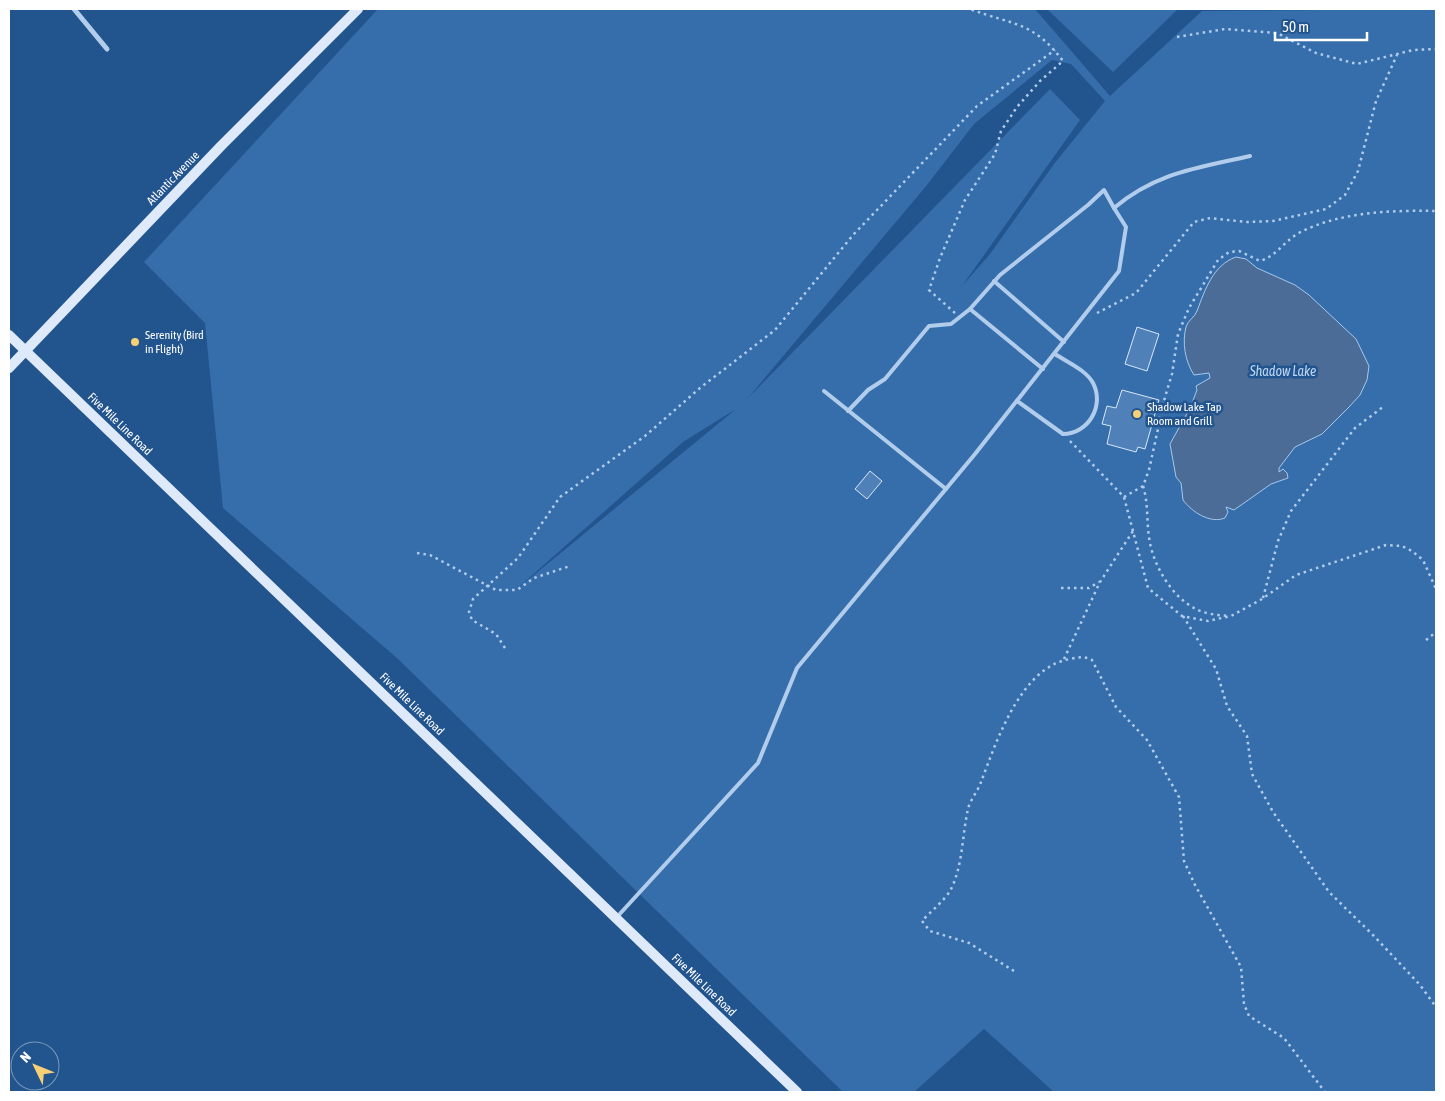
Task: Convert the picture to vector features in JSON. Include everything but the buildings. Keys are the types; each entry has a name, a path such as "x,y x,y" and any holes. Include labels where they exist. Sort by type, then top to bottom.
{"main road":[{"name":"Atlantic Avenue","path":"9,368 221,146 358,9"},
{"name":"Five Mile Line Road","path":"9,335 617,917 797,1092"}],"street":[{"path":"74,9 107,50"}],"lane":[{"path":"1114,208 1134,191 1172,173 1250,156"},
{"path":"617,917 758,763 798,668 946,489 1119,272 1126,227 1104,190 994,281 970,309 951,324 929,326 885,379 868,390 848,410"},
{"path":"994,281 1064,342"},
{"path":"970,309 1043,369"},
{"path":"1017,401 1063,434 1072,434 1084,428 1093,416 1097,398 1092,383 1086,376 1055,354"},
{"path":"824,391 946,489"}],"path":[{"path":"960,317 929,290 940,258 965,200 995,154 1001,131 1029,94 1063,61 1055,50 1036,33 1020,24 970,9"},
{"path":"1176,37 1225,29 1277,33 1316,53 1357,64 1413,50 1436,49"},
{"path":"505,648 496,634 472,620 469,612 473,599 490,586 518,558 560,497 645,436 700,388 776,330 853,235 977,106 1055,50"},
{"path":"1084,318 1109,308 1136,292 1194,222 1210,218 1246,222 1273,221 1326,209 1345,195 1358,171 1376,101 1396,54"},
{"path":"1231,616 1195,609 1168,584 1157,564 1150,544 1146,498 1143,486 1149,470 1172,374 1178,334 1188,308 1218,260 1228,252 1239,251 1260,261 1272,257 1296,235 1345,218 1403,210 1436,211"},
{"path":"1262,599 1278,541 1291,511 1355,428 1382,407"},
{"path":"1063,434 1124,497 1148,588 1182,616 1216,669 1227,706 1247,736 1252,774 1273,812 1329,892 1420,985 1436,1007"},
{"path":"1124,497 1143,486"},
{"path":"1064,660 1100,582 1133,531"},
{"path":"1182,616 1208,621 1231,616 1262,599 1296,575 1386,545 1402,546 1412,551 1422,560 1436,589"},
{"path":"417,553 430,555 496,590 517,590 534,578 570,566"},
{"path":"1061,588 1090,588 1100,582"},
{"path":"1426,640 1436,632"},
{"path":"1014,971 969,943 930,932 922,921 950,891 957,869 969,807 980,787 997,739 1023,690 1049,665 1084,656 1092,660 1116,707 1147,740 1179,797 1184,862 1241,967 1244,1004 1249,1016 1284,1038 1324,1092"}],"shaded area":[{"path":"378,9 1035,9 1110,96 1202,11 1436,9 1436,1092 1054,1092 984,1029 914,1092 843,1092 398,659 223,508 205,323 144,262","holes":["1052,60 1071,64 1105,101 1054,164 990,254 962,286 1080,120 1050,89 748,398 927,185 974,124","736,409 512,593 683,442"]},
{"path":"1047,9 1178,9 1113,72"}],"water":[{"name":"Shadow Lake","path":"1236,257 1246,259 1257,268 1295,285 1309,295 1356,339 1369,366 1367,380 1360,395 1322,434 1295,447 1279,468 1279,472 1283,469 1287,473 1288,478 1271,484 1234,510 1226,507 1228,512 1225,518 1213,519 1196,513 1183,500 1181,483 1176,477 1170,444 1190,408 1197,390 1196,386 1210,378 1209,373 1194,375 1191,370 1184,346 1186,327 1196,313 1207,287 1216,272 1221,266"}],"place":[{"name":"Serenity (Bird in Flight)","path":"135,342"},
{"name":"Shadow Lake Tap Room and Grill","path":"1137,414"}]}
